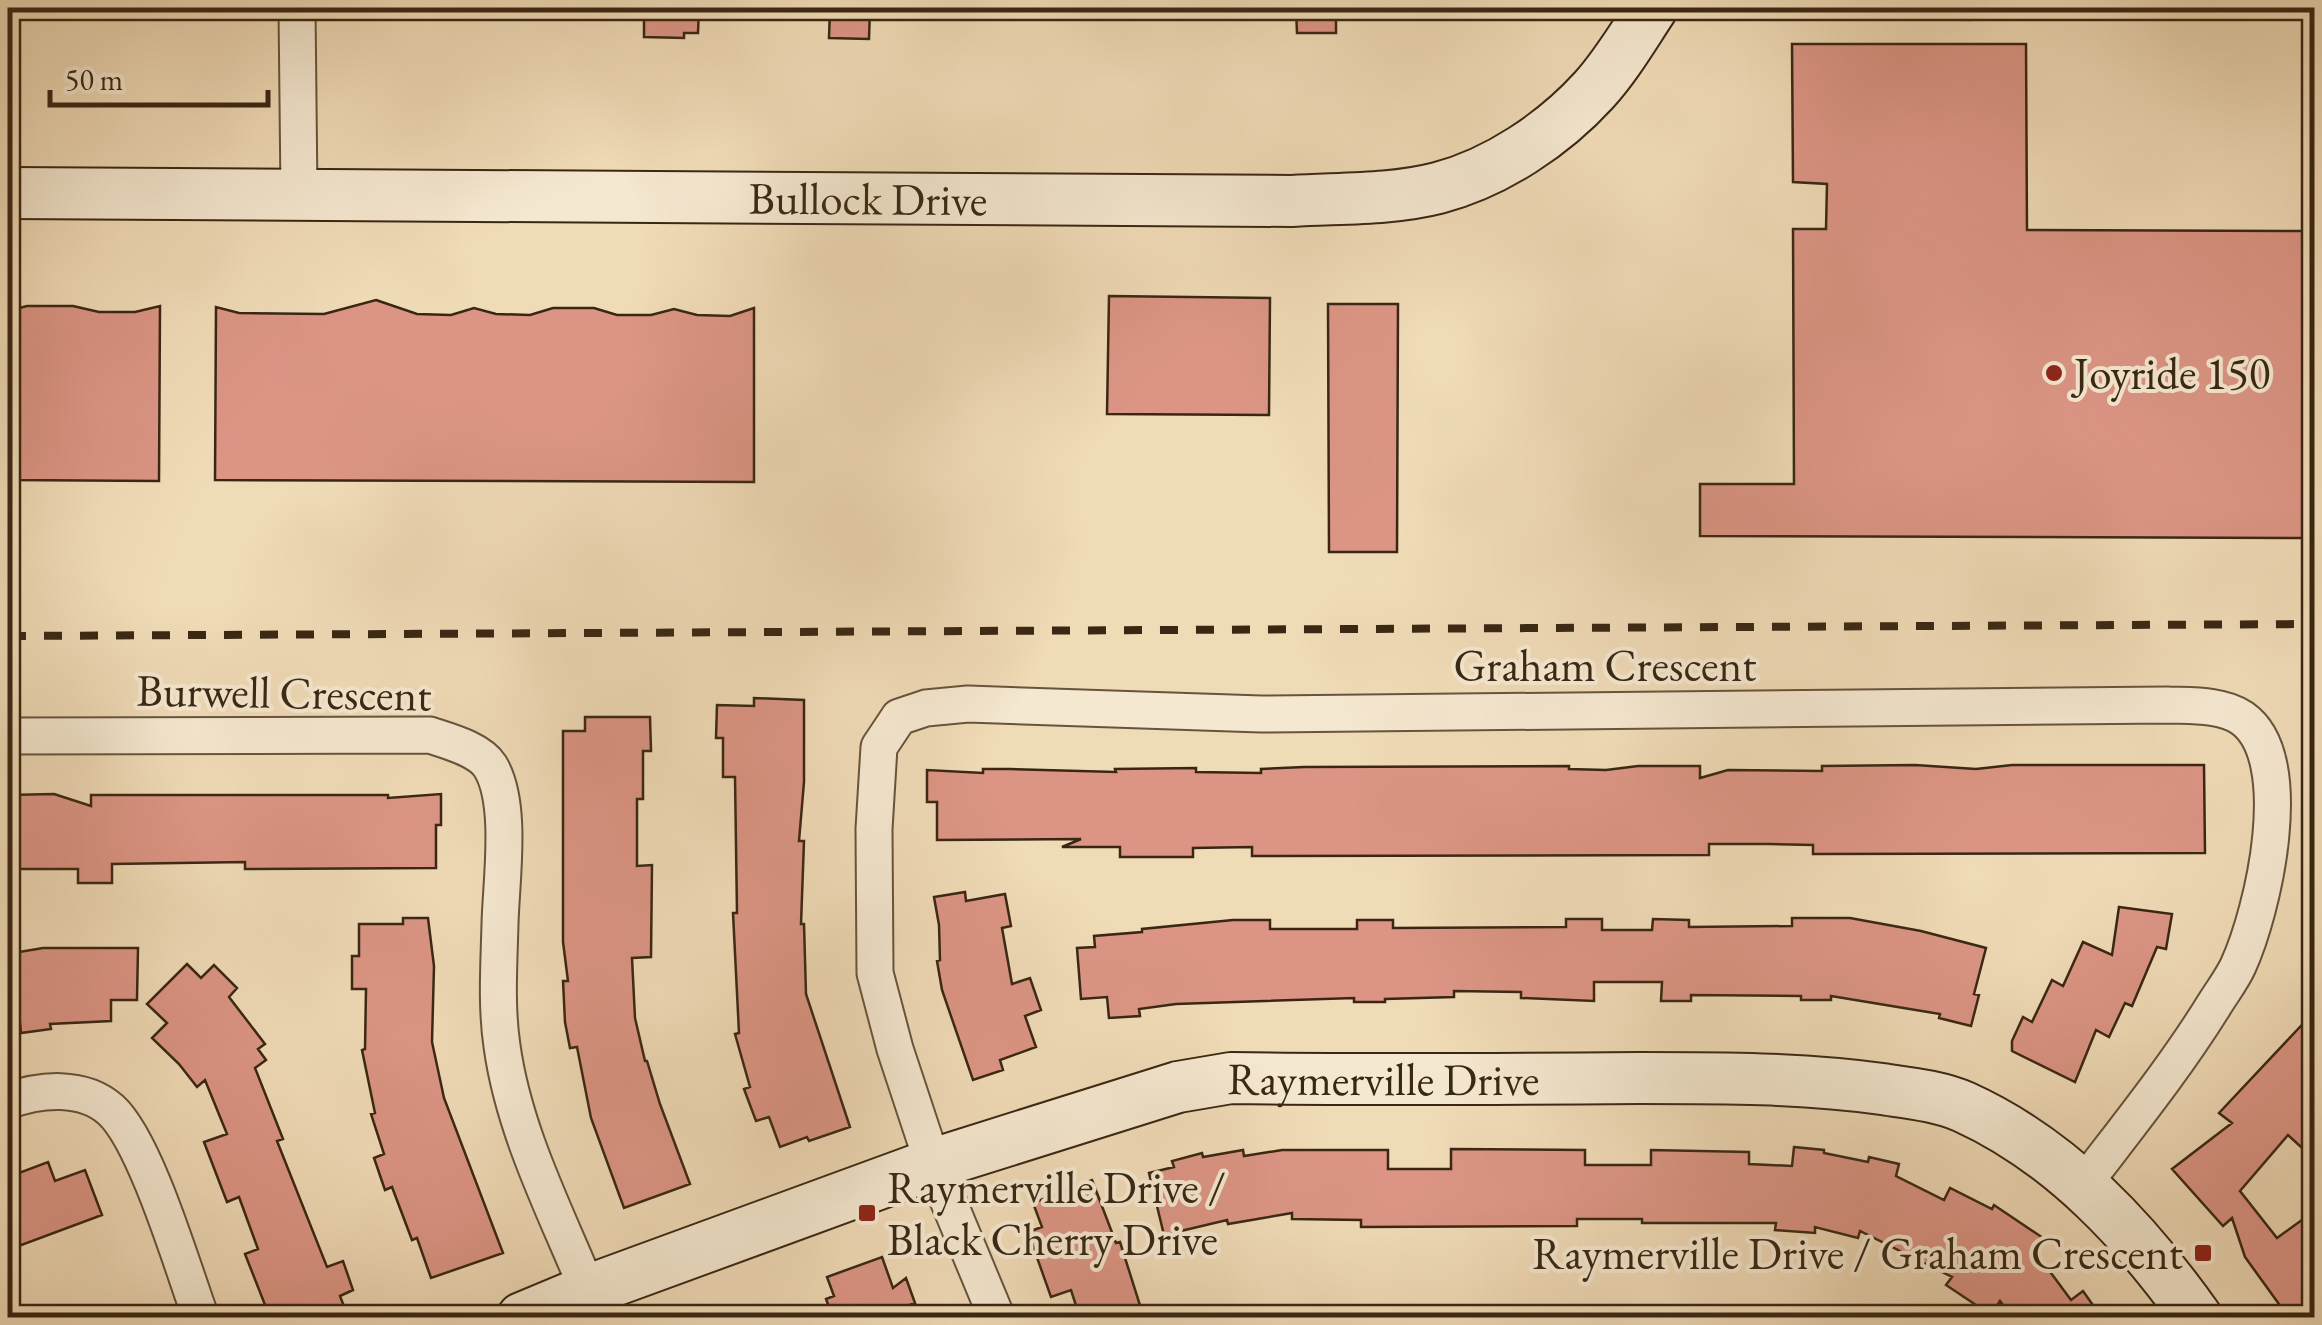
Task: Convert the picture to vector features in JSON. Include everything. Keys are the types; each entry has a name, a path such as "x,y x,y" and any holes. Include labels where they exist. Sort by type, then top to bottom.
{"street":[{"path":"298,8 299,194"},
{"name":"Bullock Drive","path":"8,193 1292,201 1396,196 1452,183 1529,145 1594,89 1652,8"},
{"name":"Graham Crescent","path":"996,1318 933,1164 894,1049 875,973 874,829 880,748 899,717 926,708 968,704 1337,714 2213,707 2242,717 2265,744 2272,802 2263,896 2238,966 2196,1035 2083,1185"},
{"name":"Burwell Crescent","path":"8,736 430,735 459,745 489,764 503,806 498,990 502,1046 547,1196 594,1304"},
{"name":"Raymerville Drive","path":"522,1318 594,1304 933,1164 1178,1088 1232,1078 1695,1078 1823,1081 1912,1093 1959,1105 2009,1132 2083,1185 2170,1280 2197,1318"},
{"path":"8,1100 33,1091 74,1092 110,1109 129,1134 145,1168 201,1318"}],"shaded area":[{"path":"1842,8 1970,8 1970,20 1841,18"}],"building":[{"path":"644,8 699,8 698,33 684,33 684,38 644,37"},
{"path":"830,8 870,8 869,39 829,38"},
{"path":"1296,8 1336,8 1336,33 1297,33"},
{"name":"Joyride 150","path":"1792,44 2026,44 2027,230 2314,231 2314,538 1700,536 1700,484 1794,484 1793,229 1826,229 1827,184 1793,182"},
{"path":"1109,296 1270,298 1269,415 1107,414"},
{"path":"376,300 417,314 451,315 474,308 496,314 530,315 553,308 594,308 617,315 651,315 674,309 697,315 730,316 754,308 754,482 215,480 216,307 239,313 324,314"},
{"path":"1328,304 1398,304 1397,552 1329,552"},
{"path":"27,306 135,312 160,306 159,481 8,480 8,311"},
{"path":"754,698 804,700 799,841 804,841 801,924 806,994 850,1127 780,1147 769,1117 756,1121 744,1089 750,1087 735,1034 739,1033 733,913 737,913 735,777 723,777 723,738 716,738 717,705 754,706"},
{"path":"585,717 650,717 651,751 643,751 643,799 637,799 637,866 652,865 651,957 632,958 635,1018 645,1061 690,1184 624,1208 591,1118 577,1047 570,1048 565,1022 563,981 568,981 563,942 563,731 585,731"},
{"path":"2012,765 2204,765 2205,853 1813,854 1813,845 1709,844 1709,855 1252,856 1252,847 1193,848 1193,857 1120,857 1120,847 1062,847 1081,839 937,840 937,802 927,802 927,770 983,773 983,769 1116,772 1115,769 1196,768 1196,772 1261,773 1261,769 1304,767 1569,766 1606,770 1700,766 1700,778 1728,770 1822,771 1822,766 1976,769"},
{"path":"54,794 91,806 91,795 388,798 441,794 436,868 245,869 245,862 112,864 112,883 78,883 78,869 8,869 8,795"},
{"path":"965,892 966,901 1005,894 1011,926 1002,928 1012,984 1030,978 1041,1010 1025,1016 1036,1047 1000,1060 1003,1070 973,1080 942,990 934,897"},
{"path":"2119,907 2172,914 2166,949 2157,947 2132,1006 2125,1003 2109,1037 2096,1030 2075,1082 2012,1051 2012,1041 2023,1017 2032,1022 2052,980 2063,986 2083,942 2112,955"},
{"path":"403,918 428,918 434,966 432,1042 444,1098 503,1253 431,1278 417,1238 412,1240 392,1187 385,1190 374,1158 384,1154 371,1114 375,1113 362,1050 366,989 352,989 352,956 359,956 359,924 403,924"},
{"path":"1792,918 1850,918 1986,948 1974,994 1979,995 1971,1026 1939,1018 1940,1014 1831,996 1831,1000 1801,1000 1801,996 1691,995 1691,1001 1661,1001 1662,982 1594,982 1594,1001 1521,998 1521,992 1454,991 1454,997 1385,1002 1354,1002 1354,998 1176,1004 1139,1009 1140,1016 1109,1018 1107,997 1081,999 1077,948 1095,947 1094,936 1233,920 1270,920 1270,929 1357,929 1357,920 1393,920 1393,928 1566,927 1566,919 1602,919 1602,930 1652,930 1653,919 1689,920 1689,927 1792,926"},
{"path":"43,948 138,948 137,1000 111,1000 111,1021 50,1024 51,1029 21,1033 13,953"},
{"path":"187,964 201,978 214,965 237,988 229,997 265,1044 258,1049 266,1060 255,1068 283,1139 277,1141 327,1267 343,1261 353,1290 340,1296 345,1309 324,1318 293,1318 288,1307 269,1315 245,1254 258,1249 239,1197 227,1202 204,1142 227,1134 205,1080 197,1087 152,1038 167,1023 147,1004"},
{"path":"2314,1012 2314,1132 2301,1147 2288,1135 2240,1191 2277,1238 2306,1217 2314,1229 2314,1318 2289,1318 2245,1257 2232,1218 2223,1226 2172,1169 2232,1123 2219,1113"},
{"path":"1794,1147 1899,1164 1896,1176 1944,1200 1950,1188 1992,1209 1994,1205 2043,1238 2034,1250 2071,1300 2083,1291 2102,1318 2013,1318 2000,1301 1991,1315 1946,1285 1952,1277 1860,1231 1858,1238 1815,1227 1815,1233 1775,1230 1776,1223 1577,1219 1577,1226 1361,1227 1361,1220 1292,1219 1292,1213 1228,1224 1227,1220 1164,1235 1149,1173 1174,1167 1172,1161 1202,1153 1203,1157 1243,1150 1244,1156 1282,1150 1388,1150 1388,1169 1451,1169 1451,1149 1585,1150 1585,1165 1651,1165 1651,1150 1749,1152 1749,1164 1792,1166"},
{"path":"48,1162 55,1181 85,1170 102,1215 8,1250 8,1177"},
{"path":"1092,1180 1116,1243 1120,1242 1144,1318 1080,1318 1071,1290 1051,1297 1028,1232 1042,1227 1033,1203"},
{"path":"882,1257 893,1288 906,1278 915,1303 875,1318 833,1318 826,1299 834,1296 827,1277"}],"railway":[{"path":"8,636 2314,624"}],"place":[{"name":"Joyride 150","path":"2054,373"},
{"name":"Raymerville Drive / Black Cherry Drive","path":"867,1213"},
{"name":"Raymerville Drive / Graham Crescent","path":"2203,1253"}]}
